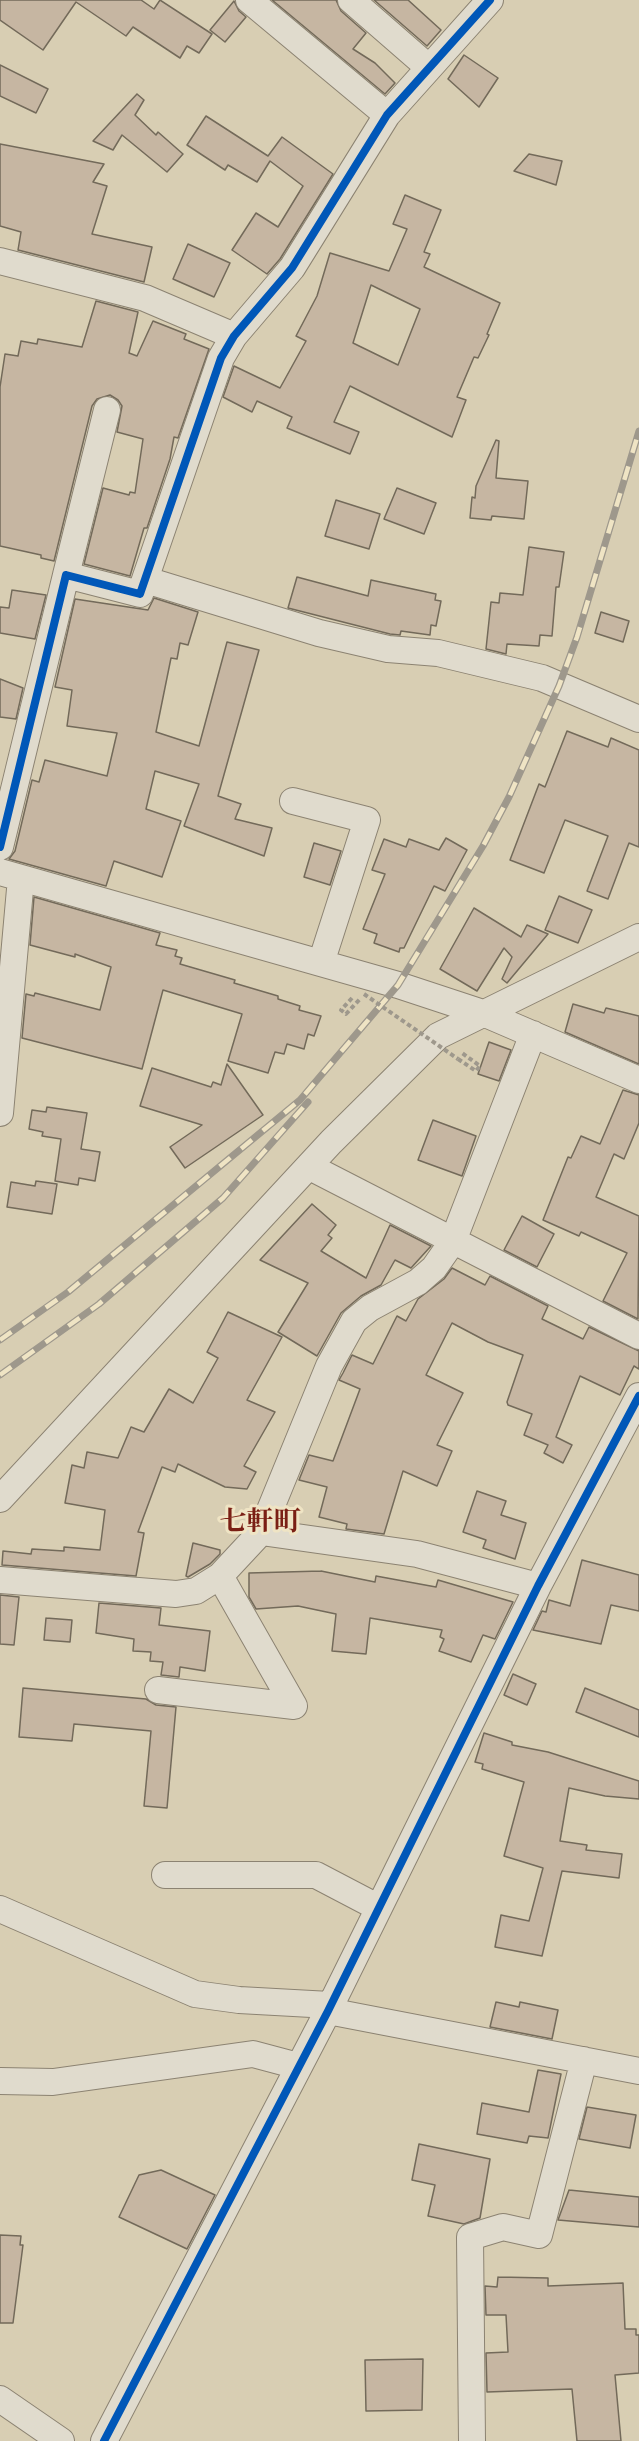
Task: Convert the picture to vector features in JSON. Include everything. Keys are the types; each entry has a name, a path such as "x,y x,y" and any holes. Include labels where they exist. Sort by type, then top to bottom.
{"street":[{"path":"249,0 387,115"},
{"path":"351,0 428,67"},
{"path":"66,575 140,594 205,398 221,358 234,336 292,268 387,115 490,0"},
{"path":"0,261 145,298 234,336"},
{"path":"0,847 107,410"},
{"path":"146,580 319,633 388,649 438,653 542,678 639,719"},
{"path":"293,801 367,820 321,963"},
{"path":"0,1113 11,875 321,963 483,1013 639,1080"},
{"path":"0,1499 331,1142 438,1036 639,938"},
{"path":"0,1580 176,1594 196,1591 220,1576 261,1532 329,1366 354,1321 370,1308 418,1282 434,1268 453,1240 533,1034"},
{"path":"310,1167 639,1336"},
{"path":"104,2441 329,2008 538,1586 639,1396"},
{"path":"261,1532 417,1554 538,1586"},
{"path":"158,1690 294,1706 220,1576"},
{"path":"165,1875 316,1875 379,1908"},
{"path":"0,1909 195,1994 329,2008 639,2071"},
{"path":"0,2081 53,2082 253,2055 298,2066"},
{"path":"472,2441 470,2237 503,2227 539,2235 584,2060"},
{"path":"0,2400 61,2441"}],"path":[{"path":"357,993 341,1010 346,1014 364,994 476,1071 480,1065 459,1051"}],"building":[{"path":"0,0 141,0 154,9 160,0 212,34 199,53 187,46 180,58 133,27 126,36 76,2 43,50 0,20"},
{"path":"272,0 336,0 341,11 366,33 353,49 375,63 395,83 385,94"},
{"path":"374,0 408,0 441,30 427,46"},
{"path":"234,1 239,11 246,17 225,42 210,30"},
{"path":"464,55 498,78 479,107 448,79"},
{"path":"0,65 48,89 36,113 0,96"},
{"path":"137,94 144,100 135,115 156,135 158,132 183,154 167,172 122,135 113,150 93,141"},
{"path":"206,116 268,156 282,137 333,174 280,259 267,274 232,250 256,213 278,227 303,186 270,161 257,182 228,165 225,170 187,145"},
{"path":"0,144 104,164 93,182 107,186 92,234 152,247 144,282 18,250 21,232 0,226"},
{"path":"529,154 562,161 556,185 514,171"},
{"path":"405,195 441,210 424,252 430,254 424,267 500,303 487,334 489,335 478,358 474,357 457,397 466,400 452,437 350,386 334,422 359,432 350,454 287,428 292,417 257,401 252,412 223,397 234,366 280,388 306,341 296,336 317,296 330,253 389,271 407,229 393,224","holes":["371,285 420,309 398,365 353,343"]},
{"path":"188,244 230,263 214,297 173,279"},
{"path":"96,301 138,312 129,353 137,356 153,321 186,334 184,339 209,349 178,438 174,437 170,459 147,528 144,528 130,576 84,564 103,488 129,495 130,492 135,493 143,439 117,432 122,406 110,395 97,399 92,406 54,561 41,558 41,555 0,546 0,387 5,354 18,356 21,341 37,344 38,339 82,347"},
{"path":"496,440 499,441 496,478 528,481 524,519 492,516 491,520 470,518 472,497 475,498 476,486"},
{"path":"397,488 436,503 424,534 384,519"},
{"path":"336,500 380,514 369,549 325,536"},
{"path":"529,547 564,552 559,587 556,587 552,636 540,635 539,646 507,644 506,654 486,649 491,602 499,603 500,593 523,595"},
{"path":"297,577 368,596 371,580 436,594 435,600 441,601 436,626 431,625 430,635 401,631 400,635 390,634 288,608"},
{"path":"12,590 46,595 35,639 0,633 0,607 9,608"},
{"path":"154,598 198,612 188,645 180,643 177,659 171,658 156,732 199,746 227,642 259,650 218,796 241,804 235,819 272,828 264,856 184,826 199,784 155,771 146,809 181,821 162,877 114,861 106,886 9,859 15,851 32,780 39,782 45,760 107,776 117,733 67,726 72,690 55,687 75,599 148,610"},
{"path":"601,612 629,621 623,642 595,633"},
{"path":"0,679 23,688 16,719 0,717"},
{"path":"567,731 608,747 611,738 639,750 639,847 629,843 608,899 587,891 608,836 565,820 544,873 510,860 539,784 545,787"},
{"path":"446,838 467,850 445,891 434,886 404,948 400,948 399,952 374,943 377,934 363,929 385,874 372,870 384,839 406,847 409,839 439,850"},
{"path":"314,843 341,851 330,885 304,877"},
{"path":"559,896 592,910 578,943 545,930"},
{"path":"34,897 160,933 156,945 177,950 175,956 182,958 180,964 235,980 234,983 278,996 278,999 300,1006 299,1010 321,1016 314,1036 308,1034 304,1049 287,1044 284,1054 275,1052 268,1073 228,1061 242,1014 163,990 142,1069 22,1038 26,994 34,996 35,993 100,1010 111,967 75,954 75,957 30,945"},
{"path":"474,908 521,937 527,925 548,934 507,983 502,979 512,957 504,948 477,991 440,969"},
{"path":"573,1004 604,1013 606,1008 639,1016 639,1064 565,1032"},
{"path":"489,1042 511,1050 499,1081 478,1074"},
{"path":"227,1064 263,1115 185,1168 170,1147 202,1125 140,1106 152,1068 211,1087 213,1082 221,1085"},
{"path":"623,1090 639,1095 639,1123 624,1159 614,1154 596,1197 639,1216 638,1319 603,1301 627,1253 581,1232 579,1236 543,1220 568,1157 571,1158 581,1136 600,1144"},
{"path":"47,1107 87,1113 81,1149 100,1152 95,1181 79,1178 78,1185 55,1181 61,1139 42,1136 43,1132 29,1129 32,1110 46,1112"},
{"path":"433,1120 476,1136 462,1176 418,1160"},
{"path":"36,1181 57,1184 52,1214 7,1207 11,1182 35,1186"},
{"path":"312,1204 336,1225 328,1235 332,1238 321,1251 366,1278 390,1225 431,1246 411,1268 395,1260 381,1285 361,1296 341,1313 317,1356 278,1332 308,1283 260,1260"},
{"path":"522,1216 554,1234 537,1267 504,1250"},
{"path":"452,1268 485,1285 490,1276 548,1306 542,1319 583,1339 589,1327 639,1351 639,1369 634,1366 620,1395 580,1376 556,1437 572,1445 563,1463 544,1453 548,1445 524,1435 532,1414 508,1405 507,1402 523,1355 488,1342 452,1323 426,1375 463,1393 437,1445 452,1451 437,1486 403,1471 384,1534 346,1529 347,1524 319,1517 327,1487 299,1480 309,1455 333,1461 360,1389 339,1380 352,1355 373,1364 397,1316 406,1321 418,1299 444,1279"},
{"path":"228,1312 282,1337 247,1400 275,1412 244,1466 256,1472 247,1489 225,1487 178,1464 175,1472 162,1467 138,1532 144,1533 136,1576 2,1565 3,1551 31,1554 32,1549 64,1551 64,1547 100,1550 105,1510 65,1503 72,1465 84,1468 87,1452 118,1458 131,1427 144,1432 169,1389 193,1403 218,1358 207,1352"},
{"path":"477,1491 506,1501 501,1515 526,1523 515,1559 483,1548 486,1540 463,1532"},
{"path":"193,1543 220,1550 220,1554 210,1564 188,1577 186,1576"},
{"path":"582,1560 639,1575 639,1611 611,1605 601,1644 533,1630 542,1611 546,1612 549,1600 570,1606"},
{"path":"321,1571 375,1582 376,1576 436,1587 438,1580 513,1602 495,1639 483,1635 471,1662 439,1651 444,1639 440,1637 442,1630 370,1618 366,1654 332,1651 336,1614 298,1606 256,1609 249,1597 249,1573"},
{"path":"0,1595 19,1597 14,1645 0,1644"},
{"path":"99,1603 161,1608 159,1625 210,1631 205,1671 180,1667 179,1677 161,1675 163,1662 150,1661 151,1652 133,1651 134,1639 96,1633"},
{"path":"46,1618 72,1620 70,1642 44,1640"},
{"path":"513,1674 536,1684 527,1705 504,1695"},
{"path":"23,1688 146,1699 156,1705 176,1707 167,1808 144,1806 151,1731 74,1724 72,1741 19,1737"},
{"path":"585,1688 639,1710 639,1737 576,1712"},
{"path":"484,1733 512,1742 512,1745 548,1752 639,1781 639,1799 605,1796 569,1788 560,1841 587,1845 586,1850 622,1854 619,1878 562,1871 542,1956 495,1947 501,1915 529,1921 543,1868 504,1856 524,1782 482,1769 483,1764 475,1762"},
{"path":"496,2002 519,2007 520,2002 558,2010 552,2039 490,2027"},
{"path":"538,2070 561,2074 548,2138 529,2136 527,2143 477,2134 482,2103 529,2112"},
{"path":"587,2107 636,2115 630,2148 579,2139"},
{"path":"419,2144 490,2159 480,2218 464,2224 428,2216 435,2185 412,2180"},
{"path":"161,2170 215,2195 187,2249 119,2217 139,2175"},
{"path":"569,2190 639,2197 639,2227 558,2220"},
{"path":"0,2235 21,2236 20,2245 23,2245 13,2323 0,2323"},
{"path":"498,2277 548,2278 548,2286 623,2283 625,2329 636,2329 636,2335 639,2335 639,2373 615,2375 621,2441 577,2441 572,2389 487,2392 486,2353 508,2352 506,2315 486,2315 485,2286 497,2287"},
{"path":"423,2359 422,2410 366,2411 365,2360"}],"railway":[{"path":"0,1340 68,1292 300,1100 398,985 483,846 509,797 559,686 577,637 639,431"},
{"path":"0,1375 99,1304 223,1198 308,1102"}],"cycle path":[{"path":"0,847 66,575 140,594 221,358 234,336 292,268 387,115 490,0"},
{"path":"104,2441 328,2011 538,1586 639,1396"}],"district":[{"name":"七軒町","path":"260,1523"}]}
